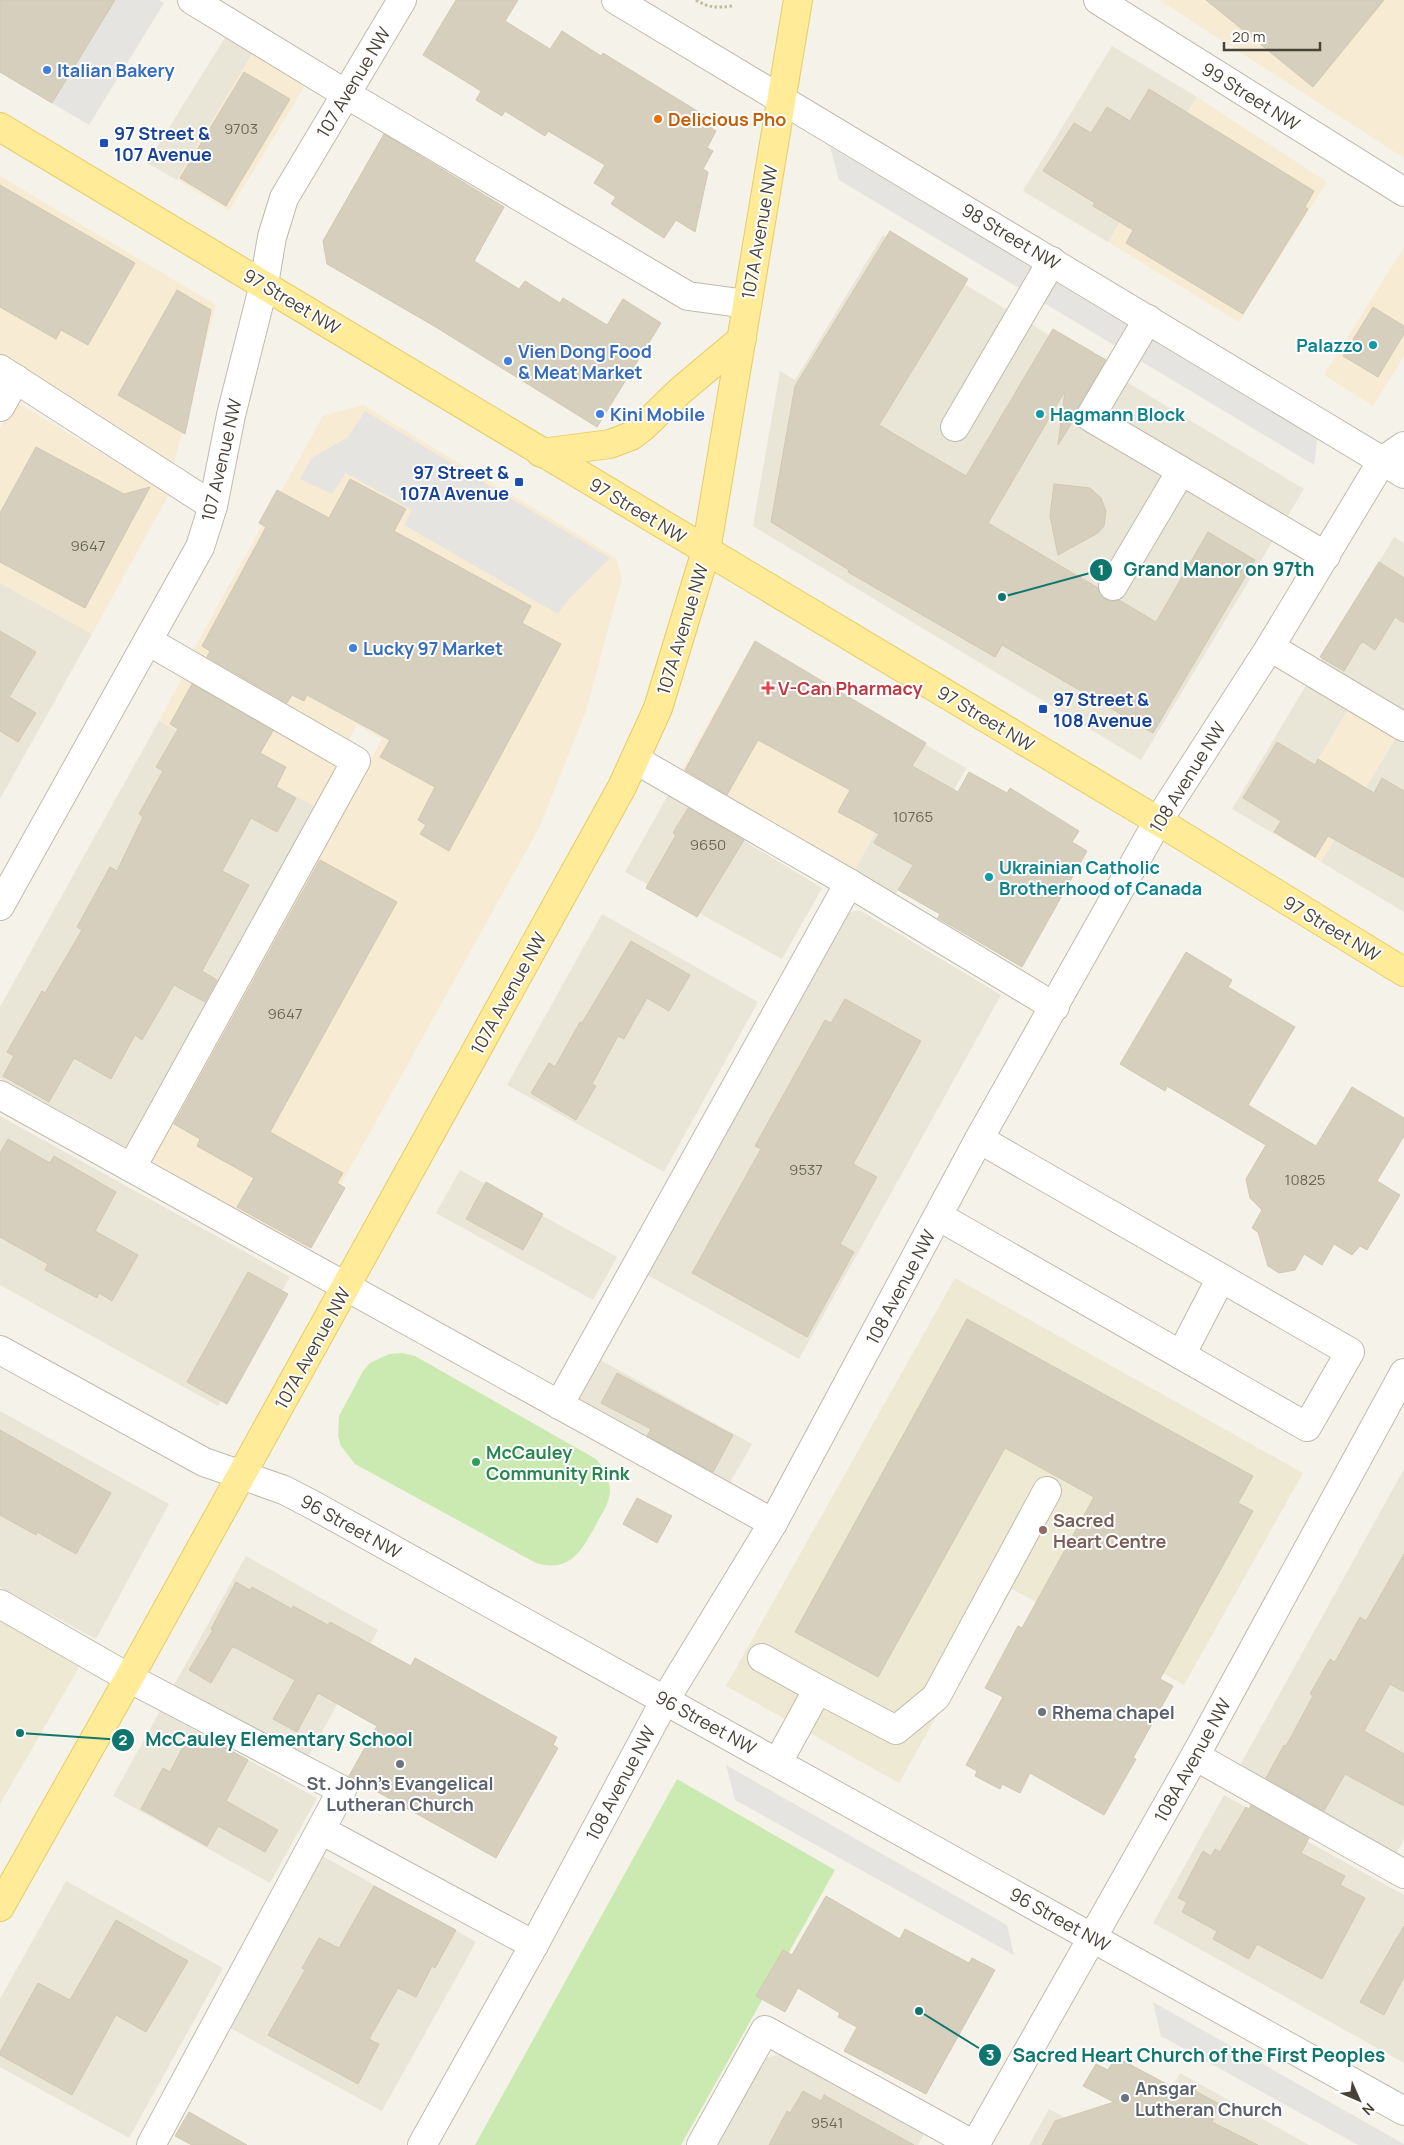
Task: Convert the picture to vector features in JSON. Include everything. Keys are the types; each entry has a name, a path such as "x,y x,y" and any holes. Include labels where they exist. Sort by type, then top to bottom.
{"main road":[{"name":"107A Avenue NW","path":"0,1907 129,1678 636,760 658,708 706,550 798,0"},
{"name":"97 Street NW","path":"0,127 264,284 541,453 1158,821 1404,972"},
{"path":"541,453 610,444 631,436 643,428 680,391 742,339"}],"street":[{"path":"192,0 346,94 688,296 747,304"},
{"name":"107 Avenue NW","path":"0,906 200,547 214,506 231,414 264,284 272,237 284,198 402,0"},
{"name":"98 Street NW","path":"616,0 1148,319 1397,461"},
{"name":"99 Street NW","path":"1098,0 1404,192"},
{"path":"955,427 1052,261"},
{"path":"1148,319 1090,417 1326,556"},
{"path":"0,408 8,374 214,506"},
{"name":"108 Avenue NW","path":"422,2145 534,1945 665,1700 773,1523 938,1216 1158,821 1326,556 1397,461"},
{"path":"1113,586 1181,471"},
{"path":"132,1167 356,760 148,641"},
{"path":"1270,647 1404,727"},
{"path":"636,760 849,884 1054,1008"},
{"path":"559,1404 849,884"},
{"path":"0,1095 773,1523"},
{"path":"938,1216 1307,1427 1350,1352 980,1140"},
{"path":"1181,1355 1221,1278"},
{"name":"96 Street NW","path":"0,1350 204,1462 284,1490 313,1505 1404,2111"},
{"name":"108A Avenue NW","path":"975,2145 1194,1756 1404,1373"},
{"path":"762,1658 896,1730 936,1697 1047,1491"},
{"path":"0,1604 129,1678 342,1790 152,2145"},
{"path":"778,1762 818,1689"},
{"path":"1194,1756 1404,1874"},
{"path":"321,1830 534,1945"},
{"path":"701,2145 765,2030 975,2145"}],"path":[{"path":"696,0 717,8 732,6"}],"shaded area":[{"path":"114,0 159,0 164,3 89,125 52,103"},
{"path":"1159,0 1404,0 1404,158"},
{"path":"228,33 255,49 177,180 147,163"},
{"path":"1112,46 1197,97 1108,242 1023,191"},
{"path":"255,49 308,81 229,211 177,180"},
{"path":"1197,97 1327,182 1239,322 1108,242"},
{"path":"830,147 1318,434 1314,465 839,180"},
{"path":"0,176 216,305 174,463 0,358"},
{"path":"883,235 1304,489 1141,760 753,526 780,371 795,380"},
{"path":"1404,247 1404,356 1373,406 1324,375"},
{"path":"15,401 169,494 92,634 0,583 0,429"},
{"path":"363,405 616,558 622,578 586,711 540,826 304,1251 147,1164 382,739 357,725 348,742 191,654 323,416"},
{"path":"365,411 610,558 566,602 558,614 404,525 412,510 346,473 332,494 300,479 312,458 348,437"},
{"path":"1394,537 1404,543 1404,711 1402,714 1319,664"},
{"path":"0,583 92,634 0,799"},
{"path":"766,648 924,744 853,873 682,770 747,653"},
{"path":"182,678 339,765 316,807 159,721"},
{"path":"1308,682 1349,708 1274,834 1232,809"},
{"path":"1349,708 1397,736 1321,862 1274,834"},
{"path":"159,721 316,807 127,1148 0,1078 0,1007"},
{"path":"1397,736 1404,741 1404,912 1321,862"},
{"path":"924,744 966,768 894,897 853,873"},
{"path":"668,795 822,888 782,959 625,872"},
{"path":"859,910 1001,995 799,1359 642,1272 840,915"},
{"path":"602,914 758,1002 664,1172 507,1085"},
{"path":"0,1116 290,1277 218,1406 0,1285"},
{"path":"460,1170 617,1257 593,1300 436,1213"},
{"name":"Sacred Heart Centre","path":"955,1278 1303,1473 1184,1685 1009,1587 899,1783 726,1686"},
{"path":"595,1357 752,1444 728,1486 571,1400"},
{"path":"0,1411 169,1504 96,1639 0,1587"},
{"path":"1404,1469 1404,1839 1395,1856 1238,1769"},
{"path":"246,1556 378,1630 307,1759 174,1685"},
{"path":"0,1617 82,1662 0,1804"},
{"path":"160,1711 317,1798 270,1883 113,1796"},
{"path":"726,1765 1007,1925 1014,1955 735,1800"},
{"path":"1224,1795 1404,1895 1404,2063 1153,1923"},
{"path":"319,1854 476,1942 382,2111 225,2025"},
{"path":"66,1881 223,1968 129,2138 0,2067 0,1999"},
{"path":"1153,2002 1404,2145 1358,2145 1161,2036"},
{"path":"780,2054 924,2134 918,2145 713,2145 760,2060"},
{"path":"1180,2073 1309,2145 1140,2145"},
{"path":"1049,2109 1115,2145 1029,2145"}],"green space":[{"name":"McCauley Community Rink","path":"402,1353 415,1356 599,1462 609,1482 609,1499 586,1542 574,1557 558,1565 536,1563 355,1464 341,1446 338,1436 339,1416 363,1371 370,1363 389,1354"},
{"path":"677,1779 835,1870 681,2145 475,2145"}],"building":[{"path":"0,0 115,0 52,103 0,72"},
{"path":"456,0 518,0 505,21 550,49 562,31 601,56 603,53 715,122 712,129 716,131 707,148 713,151 703,169 708,172 695,232 676,220 664,238 611,204 616,197 594,183 605,165 548,131 545,136 505,111 502,116 476,100 481,91 423,55"},
{"path":"1206,0 1384,0 1313,87"},
{"path":"244,72 290,99 226,206 180,178"},
{"path":"1149,89 1314,191 1305,207 1308,209 1243,314 1126,243 1133,230 1093,206 1095,203 1043,171 1074,123 1091,133 1107,107 1130,121"},
{"path":"384,134 504,207 474,261 519,289 525,281 560,303 563,298 607,325 623,299 661,323 597,427 434,326 327,264 323,241"},
{"path":"0,185 135,263 88,345 61,330 56,339 0,307"},
{"path":"890,231 968,279 879,425 966,476 1053,329 1106,360 1077,409 1075,418 1058,445 1065,391 988,523 1098,588 1100,594 1105,599 1112,602 1119,600 1156,622 1208,532 1255,560 1153,733 1002,645 995,657 848,572 849,570 771,522 795,386"},
{"path":"177,290 211,310 185,434 118,395"},
{"name":"Palazzo","path":"1373,307 1404,326 1404,334 1378,377 1343,356"},
{"path":"36,447 124,494 150,487 85,608 0,562 0,513"},
{"path":"350,479 406,509 394,531 531,606 522,623 561,644 449,851 420,834 426,825 418,820 435,787 380,757 390,740 307,695 304,701 292,695 287,703 207,657 210,651 202,646 266,527 259,523 277,490 329,518"},
{"path":"1054,484 1090,488 1101,498 1106,511 1104,526 1098,533 1058,555 1050,516"},
{"path":"1379,562 1404,578 1404,623 1395,617 1375,650 1363,642 1360,644 1344,671 1320,657"},
{"path":"0,631 36,652 9,697 36,713 18,742 0,731"},
{"path":"755,641 926,743 912,766 958,792 969,772 1007,793 1010,788 1079,831 1072,842 1087,851 1022,967 938,918 940,914 898,890 913,865 874,843 879,834 838,812 850,790 758,740 727,795 685,770"},
{"path":"192,684 273,731 260,753 286,767 276,787 296,798 277,832 251,818 222,871 249,885 202,971 217,980 205,1002 174,985 142,1040 135,1035 111,1079 74,1058 49,1102 3,1076 14,1056 7,1052 42,991 45,993 82,930 77,927 110,867 117,871 143,817 139,814 163,771 156,767 178,729 170,724"},
{"path":"1277,742 1315,765 1318,759 1374,793 1382,778 1404,791 1404,878 1328,836 1315,857 1274,832 1281,821 1243,798"},
{"path":"688,808 744,840 697,917 646,888 676,835 673,833"},
{"path":"320,860 397,902 270,1132 343,1173 337,1183 345,1188 311,1248 237,1207 254,1178 197,1146 200,1139 174,1124"},
{"path":"631,941 690,975 669,1011 647,998 624,1039 618,1036 592,1084 596,1086 576,1120 531,1093 549,1063 555,1067 580,1022 582,1023"},
{"path":"1186,952 1232,980 1228,987 1295,1027 1248,1105 1316,1146 1352,1087 1404,1118 1404,1136 1377,1181 1400,1195 1367,1250 1360,1246 1352,1255 1334,1244 1322,1265 1304,1254 1295,1270 1279,1273 1268,1266 1258,1232 1252,1228 1262,1210 1250,1198 1246,1179 1266,1145 1167,1086 1165,1091 1120,1064"},
{"path":"845,999 921,1041 853,1164 877,1177 840,1244 854,1252 807,1337 692,1273 761,1149 755,1146 825,1020 831,1023"},
{"path":"8,1139 50,1163 54,1156 116,1192 95,1231 138,1255 112,1301 99,1293 97,1298 45,1270 48,1264 0,1237 0,1153"},
{"path":"486,1182 543,1214 523,1250 466,1219"},
{"path":"248,1272 288,1294 227,1404 187,1382"},
{"name":"Sacred Heart Centre","path":"967,1319 1253,1476 1238,1503 1253,1511 1160,1679 1173,1686 1133,1758 1136,1759 1104,1815 1030,1773 1020,1793 1002,1784 1000,1789 975,1776 977,1771 966,1765 1003,1697 985,1688 1018,1626 1022,1628 1094,1497 1005,1448 878,1677 795,1632"},
{"path":"617,1373 733,1435 713,1472 647,1436 651,1429 601,1403"},
{"path":"0,1430 111,1493 76,1554 37,1532 36,1535 0,1515"},
{"path":"637,1498 672,1516 657,1543 623,1524"},
{"path":"1404,1554 1404,1692 1390,1684 1364,1731 1404,1754 1404,1806 1345,1774 1324,1811 1266,1778 1313,1696 1310,1694 1330,1659 1335,1662 1360,1617 1366,1621"},
{"path":"236,1582 250,1590 252,1587 292,1609 293,1606 328,1625 330,1622 411,1666 415,1658 557,1737 553,1745 558,1748 496,1858 349,1776 377,1726 318,1693 297,1732 273,1719 295,1680 236,1648 232,1647 211,1683 189,1670 213,1630 211,1629"},
{"path":"200,1734 248,1760 226,1801 278,1830 265,1852 218,1826 207,1846 141,1809 163,1768 170,1772 186,1741 194,1745"},
{"path":"1251,1805 1309,1838 1301,1853 1345,1876 1340,1885 1365,1898 1322,1979 1257,1944 1249,1959 1213,1939 1217,1931 1182,1912 1187,1902 1178,1898 1203,1851 1211,1856 1215,1849 1220,1852 1246,1807 1249,1809"},
{"path":"374,1886 456,1930 435,1968 432,1966 416,1997 398,1988 369,2039 379,2044 358,2084 268,2035 305,1970 302,1968 319,1938 339,1948"},
{"path":"826,1896 900,1939 905,1929 969,1963 972,1958 995,1970 926,2094 844,2051 857,2027 838,2017 840,2013 798,1988 785,2012 756,1996 783,1950 792,1955"},
{"path":"116,1920 188,1961 146,2032 116,2015 72,2095 0,2055 0,2052 38,1983 70,2000"},
{"path":"1404,1926 1404,1977 1384,2015 1360,2002"},
{"path":"1116,2057 1189,2096 1192,2089 1219,2104 1212,2122 1258,2145 1042,2145 1055,2121 1114,2102 1083,2086 1096,2064 1108,2070"},
{"path":"803,2091 821,2101 824,2095 914,2145 769,2145 787,2111 790,2113"},
{"path":"189,2112 247,2145 192,2145 175,2136"}],"place":[{"name":"Italian Bakery","path":"47,70"},
{"name":"Delicious Pho","path":"658,119"},
{"name":"97 Street & 107 Avenue","path":"104,143"},
{"name":"Palazzo","path":"1373,345"},
{"name":"Vien Dong Food & Meat Market","path":"508,361"},
{"name":"Kini Mobile","path":"600,414"},
{"name":"Hagmann Block","path":"1040,414"},
{"name":"97 Street & 107A Avenue","path":"519,482"},
{"name":"Grand Manor on 97th","path":"1002,597"},
{"name":"Lucky 97 Market","path":"353,648"},
{"name":"V-Can Pharmacy","path":"768,688"},
{"name":"97 Street & 108 Avenue","path":"1043,709"},
{"name":"Ukrainian Catholic Brotherhood of Canada","path":"989,877"},
{"name":"McCauley Community Rink","path":"476,1462"},
{"name":"Sacred Heart Centre","path":"1043,1530"},
{"name":"Rhema chapel","path":"1042,1712"},
{"name":"McCauley Elementary School","path":"20,1733"},
{"name":"St. John's Evangelical Lutheran Church","path":"400,1764"},
{"name":"Sacred Heart Church of the First Peoples","path":"919,2011"},
{"name":"Ansgar Lutheran Church","path":"1125,2098"}]}
